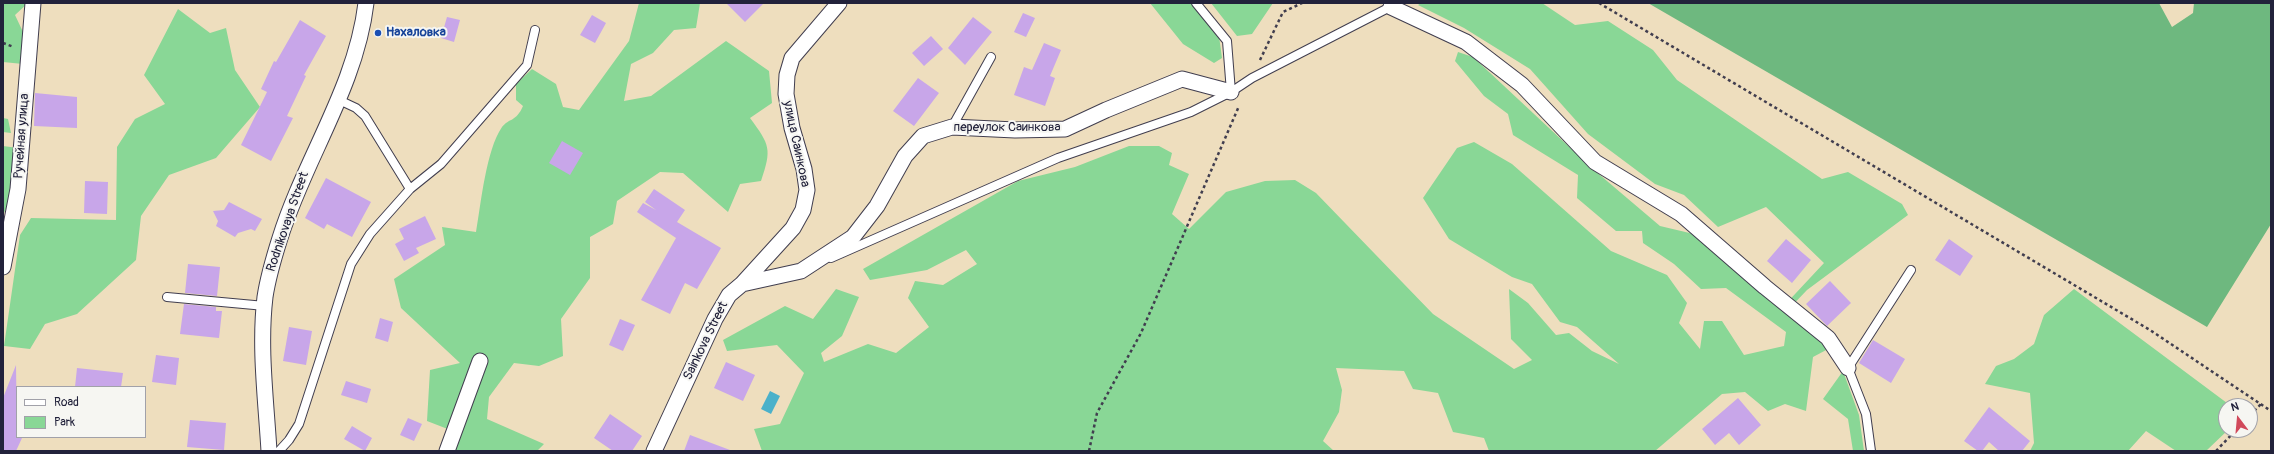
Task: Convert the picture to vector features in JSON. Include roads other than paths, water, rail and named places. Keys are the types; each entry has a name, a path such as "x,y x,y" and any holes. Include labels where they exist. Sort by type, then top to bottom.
{"street":[{"name":"Ручейная улица","path":"3,267 18,189 33,3"},
{"name":"Rodnikovaya Street","path":"269,451 264,345 265,306 268,282 280,237 307,167 339,100 354,60 366,3"},
{"name":"Sainkova Street","path":"654,451 714,319 729,295 742,284 793,228 803,210 807,190 804,169 792,128 786,94 787,75 792,58 839,3"},
{"path":"1395,5 1466,42 1522,85 1595,162 1681,214 1765,287 1828,338 1848,368"},
{"name":"переулок Саинкова","path":"742,284 801,271 853,237 877,206 905,156 922,136 952,127 1015,130 1065,129 1106,110 1182,79 1236,97"},
{"path":"447,451 480,361"}],"lane":[{"path":"1196,3 1227,41 1236,97"},
{"path":"801,271 1058,158 1236,97 1252,78 1395,5"},
{"path":"279,451 289,440 299,424 351,264 370,234 410,189 441,164 527,65 535,30"},
{"path":"952,127 991,57"},
{"path":"339,100 356,108 365,116 410,189"},
{"path":"1871,451 1866,414 1848,368 1911,270"},
{"path":"167,297 265,306"}],"water":[{"path":"770,391 780,396 771,414 761,409"}],"place":[{"name":"Нахаловка","path":"378,33"}]}
